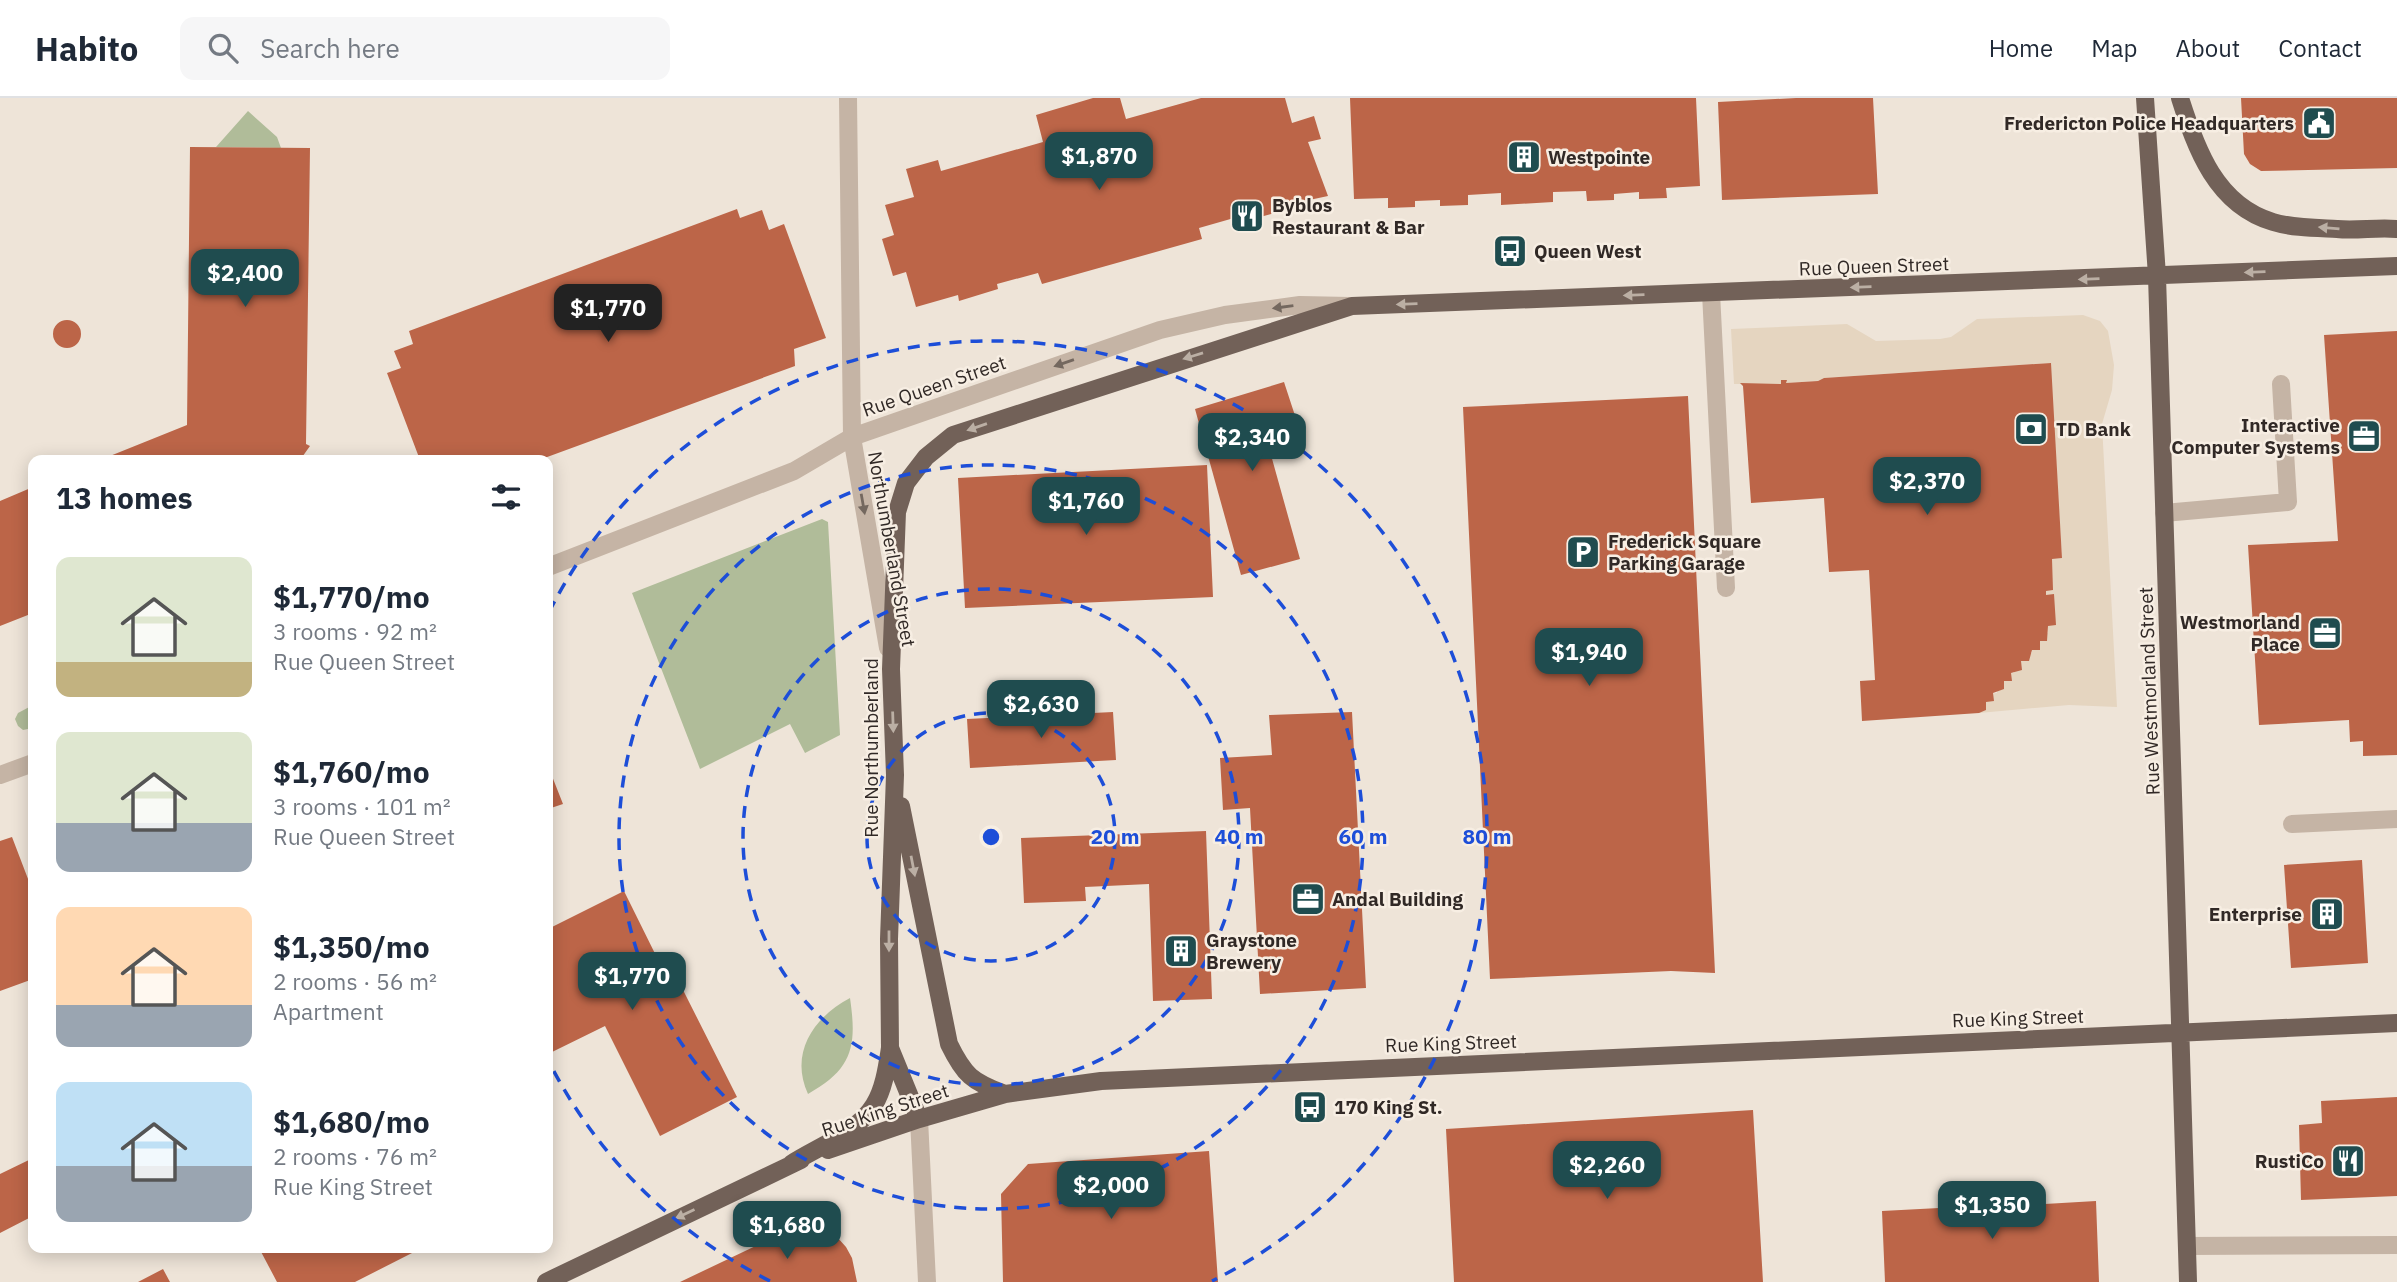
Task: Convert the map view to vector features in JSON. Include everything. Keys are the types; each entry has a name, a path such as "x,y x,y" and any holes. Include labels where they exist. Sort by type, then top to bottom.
{"main road":[{"name":"Rue Westmorland Street","path":"2145,98 2157,276 2188,1282"},
{"path":"2180,98 2197,153 2219,186 2245,211 2274,223 2340,229 2397,229"},
{"name":"Rue Queen Street","path":"926,457 953,435 1352,306 2397,266"},
{"name":"Rue Northumberland","path":"890,1048 889,939 895,775 891,668 897,512 905,483 926,457"},
{"path":"895,775 949,1044 960,1068 978,1084 1005,1094"},
{"name":"Rue King Street","path":"546,1282 791,1164 919,1119 1005,1094 1101,1082 1258,1072 2397,1023"},
{"path":"890,1048 919,1119"},
{"path":"791,1164 863,1120 875,1104 890,1048"}],"street":[{"path":"848,98 852,437"},
{"path":"1711,293 1727,588"},
{"name":"Rue Queen Street","path":"553,565 794,471 852,437 1160,330 1225,315 1275,308 1352,306"},
{"path":"2164,513 2288,502 2281,384"},
{"name":"Northumberland Street","path":"852,437 891,668"},
{"path":"0,775 28,765"},
{"path":"2292,824 2397,819"},
{"path":"919,1119 927,1282"},
{"path":"2187,1247 2396,1245"}],"green space":[{"path":"248,111 277,137 281,148 216,147"},
{"path":"822,519 828,522 840,735 805,753 790,724 700,769 632,593"},
{"path":"28,708 28,729 23,730 18,726 15,719 18,713"},
{"path":"850,998 853,1030 848,1055 835,1075 808,1094 801,1064 808,1038 826,1015"}],"shaded area":[{"path":"2083,315 2100,321 2108,331 2114,365 2112,390 2102,424 2117,707 2069,705 1979,713 1978,695 1997,693 1996,674 2014,673 2013,654 2032,653 2031,635 2048,633 2044,559 2062,558 2050,363 1824,378 1818,381 1786,383 1786,380 1781,380 1781,384 1734,384 1731,329 1847,324 1876,341 1940,339 1951,337 1977,319"}],"building":[{"path":"1093,98 1120,98 1126,119 1201,98 1285,98 1292,123 1314,116 1321,139 1308,142 1328,196 1281,206 1282,211 1242,222 1241,216 1199,228 1202,239 1042,284 1038,273 997,284 998,289 959,301 958,295 916,307 906,272 893,276 882,239 894,235 885,205 914,197 906,169 938,160 941,171 1043,142 1036,115"},
{"name":"Westpointe","path":"1350,98 1696,98 1700,186 1666,188 1667,198 1639,199 1639,192 1614,194 1614,200 1587,201 1586,191 1553,192 1553,202 1501,205 1501,193 1468,195 1468,205 1440,206 1440,200 1415,201 1415,207 1388,208 1388,198 1354,199"},
{"path":"1873,98 1878,194 1722,200 1718,102"},
{"name":"Fredericton Police Headquarters","path":"2241,98 2397,98 2397,168 2261,171 2250,164 2244,154"},
{"path":"190,147 310,148 306,444 310,446 304,455 112,455 187,425"},
{"path":"737,209 740,218 762,210 769,230 784,224 826,338 794,349 795,366 553,455 418,455 387,373 401,368 394,351 413,344 409,331"},
{"path":"67,320 77,324 81,334 77,344 67,348 57,344 53,334 57,324"},
{"name":"Westmorland Place","path":"2397,331 2397,755 2363,756 2363,741 2350,742 2349,720 2259,725 2248,545 2338,541 2324,335"},
{"path":"2051,363 2062,558 2052,559 2053,590 2046,591 2046,595 2054,594 2056,625 2048,626 2047,641 2040,641 2040,650 2032,650 2029,661 2021,661 2022,670 2011,673 2012,681 2004,681 2004,689 1993,693 1994,701 1986,702 1986,710 1979,713 1862,721 1860,681 1875,680 1869,570 1829,572 1824,498 1751,503 1743,386 1740,383 1781,384 1781,380 1787,380 1786,383 1818,381 1824,378"},
{"path":"1284,382 1302,437 1269,448 1300,559 1241,575 1195,409"},
{"name":"Frederick Square Parking Garage","path":"1688,396 1715,973 1671,971 1490,979 1463,407"},
{"path":"1207,465 1213,597 965,608 958,478"},
{"path":"28,489 28,615 0,626 0,501"},
{"path":"1113,712 1116,760 970,768 967,719"},
{"name":"Andal Building","path":"1352,712 1366,988 1260,994 1250,808 1223,810 1220,758 1272,755 1269,715"},
{"path":"553,779 563,804 553,807"},
{"name":"Graystone Brewery","path":"1206,831 1212,999 1153,1001 1149,884 1085,887 1086,901 1024,903 1021,838"},
{"path":"12,837 28,879 28,981 0,991 0,841"},
{"name":"Enterprise","path":"2362,860 2368,963 2291,968 2284,865"},
{"path":"624,891 674,992 682,988 737,1097 660,1136 605,1026 553,1052 553,926"},
{"name":"RustiCo","path":"2397,1097 2397,1196 2301,1200 2299,1125 2322,1123 2321,1101"},
{"path":"1753,1110 1763,1282 1454,1282 1446,1129"},
{"path":"1209,1151 1218,1282 1003,1282 1001,1194 1028,1164"},
{"path":"28,1160 28,1219 0,1233 0,1174"},
{"path":"2027,1189 2028,1205 2096,1201 2099,1282 1885,1282 1882,1211 1939,1208 1938,1194"},
{"path":"812,1227 837,1237 846,1247 852,1258 857,1282 680,1282 789,1230"},
{"path":"262,1253 412,1253 355,1282 277,1282"},
{"path":"163,1269 170,1282 138,1282"}],"place":[{"name":"Fredericton Police Headquarters","path":"2319,123"},
{"name":"Westpointe","path":"1524,157"},
{"name":"Byblos Restaurant & Bar","path":"1247,216"},
{"name":"Queen West","path":"1510,251"},
{"name":"TD Bank","path":"2031,429"},
{"name":"Interactive Computer Systems","path":"2364,436"},
{"name":"Frederick Square Parking Garage","path":"1583,552"},
{"name":"Westmorland Place","path":"2325,633"},
{"name":"Andal Building","path":"1308,899"},
{"name":"Enterprise","path":"2327,914"},
{"name":"Graystone Brewery","path":"1181,951"},
{"name":"170 King St.","path":"1310,1107"},
{"name":"RustiCo","path":"2348,1161"}]}
